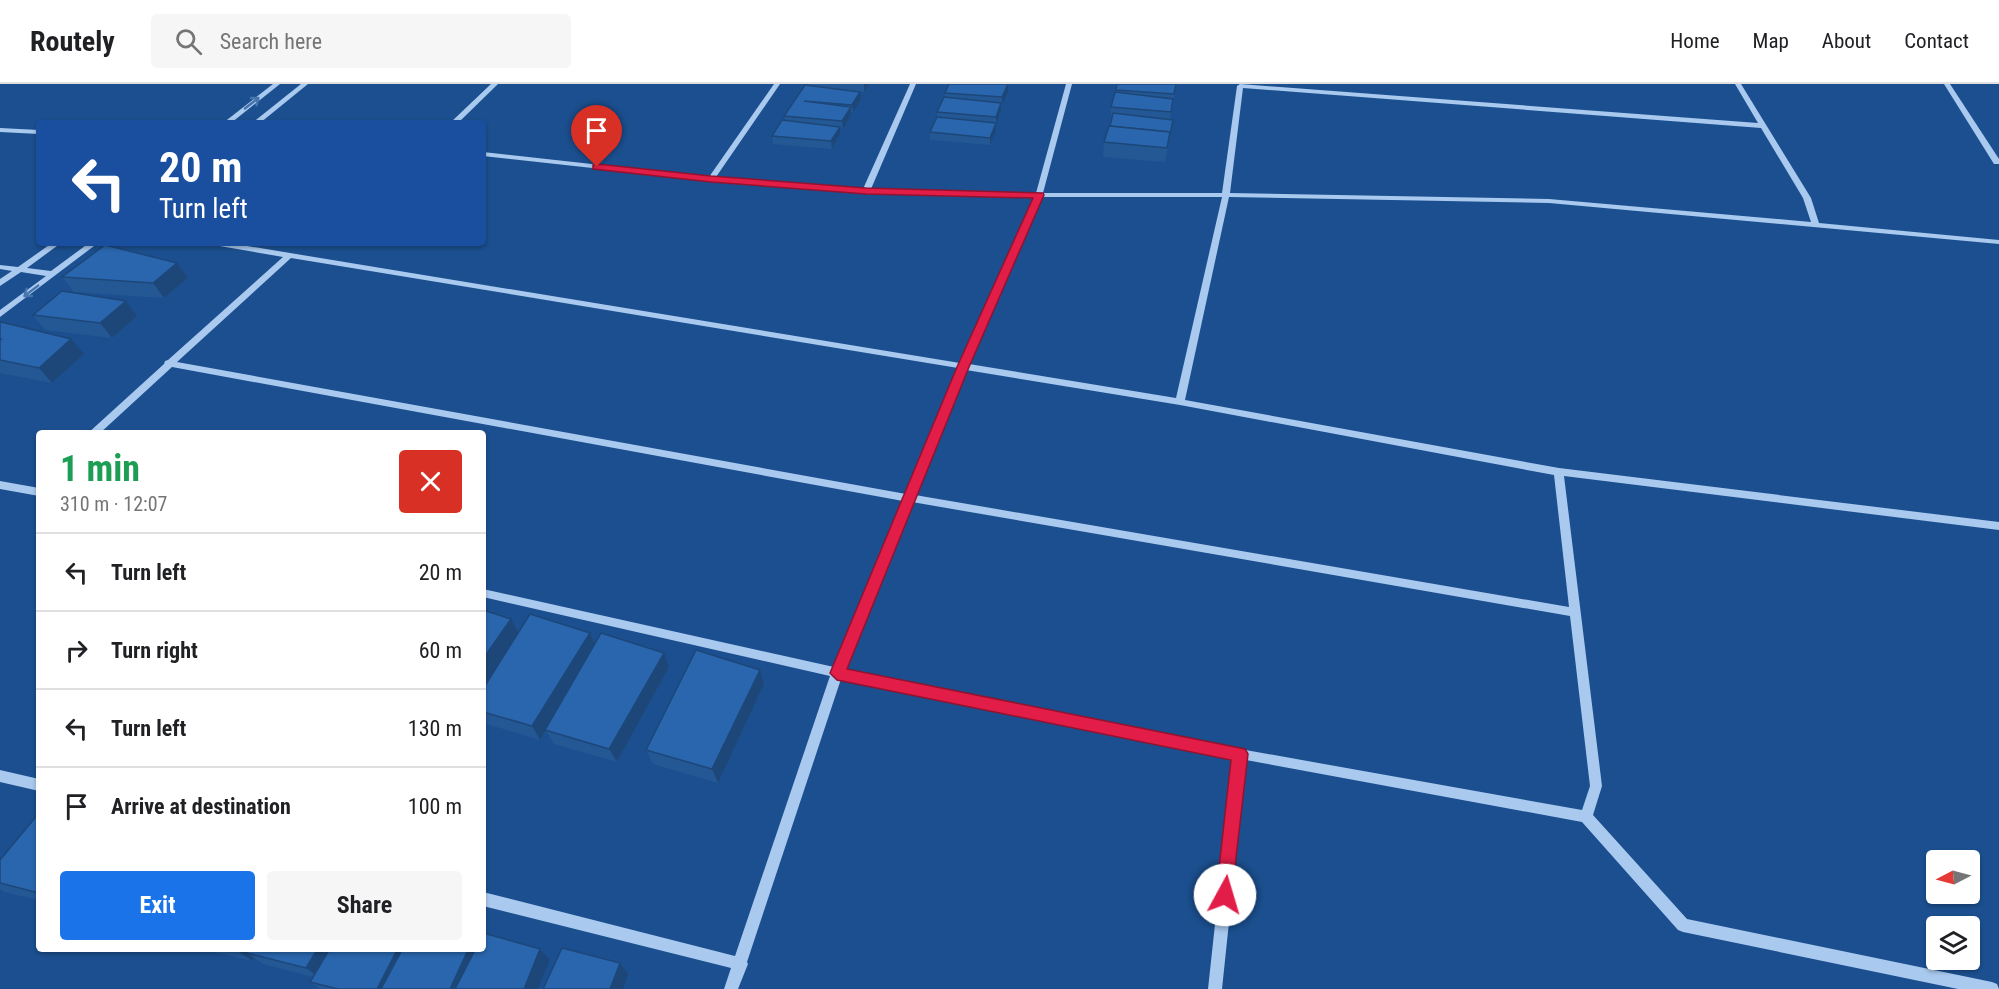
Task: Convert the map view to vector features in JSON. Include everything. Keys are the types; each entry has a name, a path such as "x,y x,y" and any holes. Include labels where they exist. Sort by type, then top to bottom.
{"street":[{"path":"231,120 278,84"},
{"path":"260,120 305,84"},
{"path":"457,120 495,84"},
{"path":"711,179 777,84"},
{"path":"866,191 913,84"},
{"path":"731,989 837,673 963,367 1039,195 1069,84"},
{"path":"1738,84 1807,198 1815,223"},
{"path":"1947,84 1998,162"},
{"path":"1180,402 1226,195 1240,86 1764,126"},
{"path":"0,130 36,132"},
{"path":"486,154 711,179 866,191 1549,201 1815,223 1999,242"},
{"path":"0,283 53,246"},
{"path":"0,314 90,246"},
{"path":"230,246 1180,402 1559,472 1999,526"},
{"path":"96,430 288,257"},
{"path":"0,267 52,274"},
{"path":"168,363 908,498 1575,612"},
{"path":"1559,472 1596,786 1586,817"},
{"path":"0,485 35,491"},
{"path":"486,594 837,673 1240,754 1586,817 1683,925 1992,989"},
{"path":"1215,989 1240,754"},
{"path":"0,776 36,785"},
{"path":"486,900 741,964"}],"building":[{"path":"949,84 1008,84 1002,97 945,93"},
{"path":"1117,84 1176,84 1174,94 1116,90"},
{"path":"805,85 860,92 852,105 804,101 851,107 842,121 784,116"},
{"path":"1115,92 1173,99 1171,112 1111,107"},
{"path":"944,97 1001,103 996,117 937,112"},
{"path":"1113,113 1173,120 1170,134 1170,132 1110,126"},
{"path":"937,117 996,123 990,138 930,132"},
{"path":"782,120 840,127 831,141 772,136"},
{"path":"1109,126 1170,132 1167,148 1104,142"},
{"path":"104,246 177,263 153,283 62,277"},
{"path":"62,291 126,301 100,323 33,315"},
{"path":"1,322 71,339 39,368 0,360"},
{"path":"486,611 511,619 486,655"},
{"path":"530,614 590,633 532,726 486,713 486,684"},
{"path":"601,633 664,653 609,749 545,730"},
{"path":"696,650 760,670 712,769 646,750"},
{"path":"36,817 36,892 0,883 0,860"},
{"path":"486,934 540,949 524,989 455,989 474,952 486,952"},
{"path":"562,948 620,963 610,989 543,989"},
{"path":"248,952 316,952 306,968"},
{"path":"328,952 396,952 377,989 338,989 310,982"},
{"path":"401,952 467,952 450,989 381,989"}],"route":[{"path":"597,167 711,179 866,191 1039,195 963,367 837,673 1240,754 1225,895"}]}
